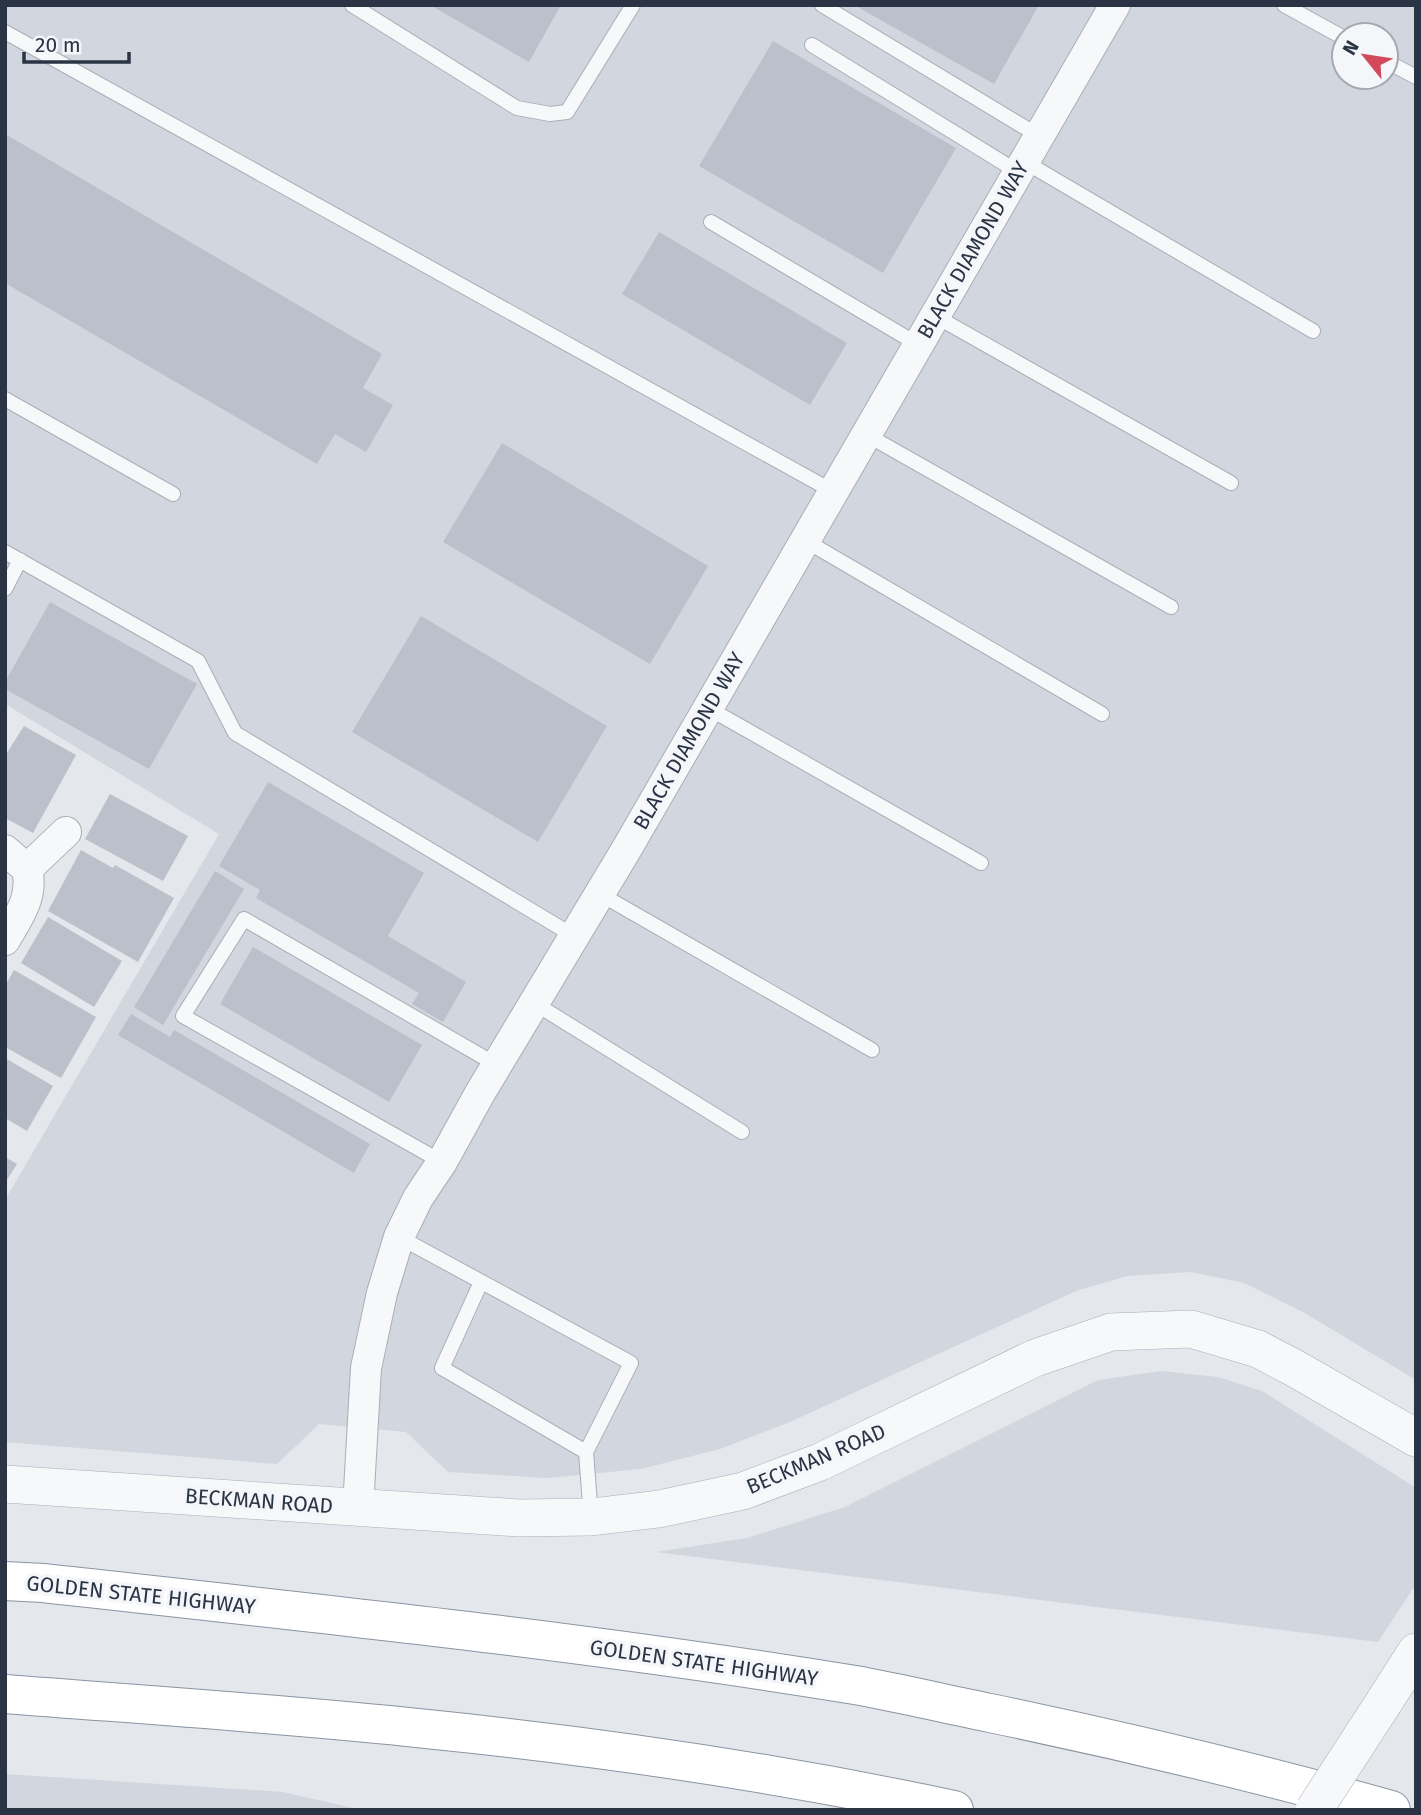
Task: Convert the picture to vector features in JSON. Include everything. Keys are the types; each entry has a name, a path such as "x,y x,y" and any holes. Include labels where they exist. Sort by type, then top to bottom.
{"highway":[{"name":"GOLDEN STATE HIGHWAY","path":"5,1581 43,1583 509,1636 666,1656 859,1686 1120,1740 1281,1779 1391,1810"},
{"path":"5,1694 426,1728 571,1745 846,1787 954,1810"}],"street":[{"name":"BLACK DIAMOND WAY","path":"358,1508 366,1368 382,1293 399,1237 418,1198 600,894 1115,5"},
{"path":"5,940 27,902 29,879 16,860 66,832"},
{"name":"BECKMAN ROAD","path":"5,1484 519,1518 591,1517 659,1509 743,1491 820,1462 1035,1358 1111,1332 1191,1329 1258,1349 1416,1438"},
{"path":"1314,1810 1416,1652"}],"lane":[{"path":"352,5 517,108 550,114 567,112 633,5"},
{"path":"822,5 1027,157"},
{"path":"1284,5 1330,30"},
{"path":"5,32 834,492"},
{"path":"812,45 1027,157 1313,331"},
{"path":"1400,68 1416,77"},
{"path":"712,222 919,345"},
{"path":"935,316 1231,483"},
{"path":"5,399 173,494"},
{"path":"867,435 1171,607"},
{"path":"806,541 1102,714"},
{"path":"5,552 198,660 235,733 574,936"},
{"path":"5,589 20,560"},
{"path":"708,708 981,863"},
{"path":"600,894 872,1050"},
{"path":"442,1162 183,1016 244,919 497,1065"},
{"path":"534,1003 742,1132"},
{"path":"399,1237 631,1363 586,1451 591,1517"},
{"path":"481,1282 442,1368 586,1451"}],"shaded area":[{"path":"5,5 1416,5 1416,1380 1303,1312 1244,1283 1191,1272 1127,1276 1076,1291 792,1421 720,1449 641,1469 547,1478 448,1472 406,1432 319,1424 277,1464 5,1442 5,1200 219,834 5,704"},
{"path":"1161,1371 1218,1377 1262,1391 1413,1486 1416,1490 1416,1584 1378,1642 656,1552 747,1538 845,1507 1098,1380"},
{"path":"5,1774 283,1792 362,1810 5,1810"}],"building":[{"path":"430,5 561,5 529,62"},
{"path":"854,5 1039,5 994,84"},
{"path":"773,41 956,148 883,273 699,166"},
{"path":"5,134 382,354 363,388 393,405 366,452 335,434 317,464 5,283"},
{"path":"659,232 847,343 810,405 622,294"},
{"path":"502,443 708,566 650,664 443,542"},
{"path":"50,602 197,684 149,769 5,689 5,682"},
{"path":"421,616 607,726 538,842 352,732"},
{"path":"24,726 76,755 33,833 5,818 5,756"},
{"path":"268,782 424,873 388,936 466,982 443,1022 412,1004 419,993 256,898 260,890 219,866"},
{"path":"110,794 188,836 163,881 85,839"},
{"path":"81,850 113,868 115,865 174,898 138,962 48,911"},
{"path":"215,871 244,889 163,1025 134,1007"},
{"path":"48,917 122,961 94,1007 21,963"},
{"path":"253,947 422,1045 389,1102 220,1004"},
{"path":"14,970 96,1017 61,1078 5,1047 5,986"},
{"path":"131,1014 170,1037 174,1030 370,1144 354,1173 118,1035"},
{"path":"5,1058 53,1086 27,1131 5,1118"},
{"path":"5,1157 17,1164 5,1183"}]}
